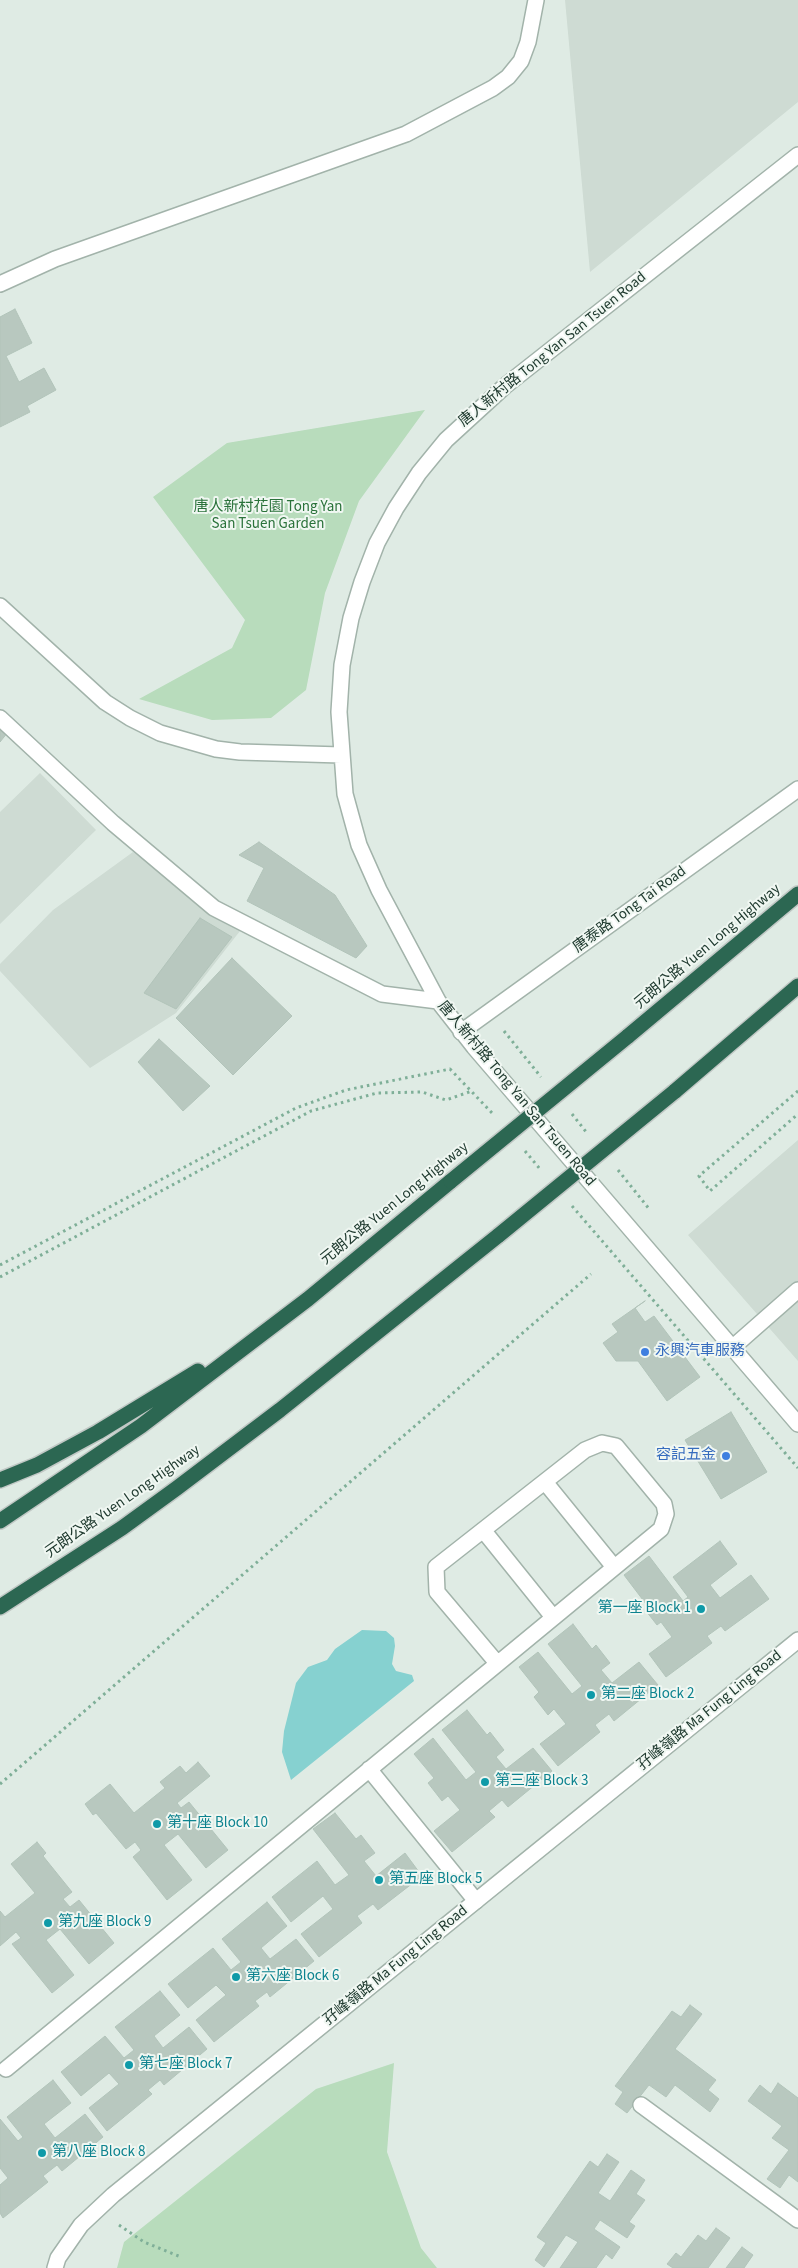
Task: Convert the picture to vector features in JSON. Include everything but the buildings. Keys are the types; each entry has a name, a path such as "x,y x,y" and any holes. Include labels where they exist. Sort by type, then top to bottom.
{"highway":[{"name":"元朗公路 Yuen Long Highway","path":"0,1521 141,1426 308,1298 627,1038 798,894"},
{"name":"元朗公路 Yuen Long Highway","path":"0,1607 122,1528 280,1410 498,1236 674,1092 798,986"},
{"path":"0,1480 37,1464 98,1432 193,1375 308,1298"}],"street":[{"path":"0,284 56,259 406,134 493,88 508,77 520,61 528,42 536,0"},
{"name":"唐人新村路 Tong Yan San Tsuen Road","path":"798,155 505,386 446,440 419,473 396,508 377,544 362,582 351,618 342,665 339,712 345,794 359,845 379,890 438,1001 461,1032 798,1424"},
{"path":"0,606 105,702 130,718 160,733 216,749 240,752 341,755"},
{"path":"0,718 114,823 214,908 382,994 438,1001"},
{"name":"唐泰路 Tong Tai Road","path":"461,1032 798,789"},
{"path":"732,1348 798,1290"},
{"path":"6,2069 661,1529 666,1514 664,1504 616,1446 602,1444 585,1450 436,1567 435,1580 437,1592 497,1663"},
{"path":"545,1482 614,1567"},
{"path":"483,1530 553,1617"},
{"name":"孖峰嶺路 Ma Fung Ling Road","path":"55,2268 58,2258 81,2225 101,2207 798,1640"},
{"path":"369,1769 476,1901"},
{"path":"641,2105 798,2220"}],"path":[{"path":"502,1029 545,1081"},
{"path":"0,1278 311,1111 378,1093 422,1092 446,1100 472,1091"},
{"path":"798,1091 699,1176 710,1191 798,1114"},
{"path":"569,1111 588,1133"},
{"path":"612,1163 655,1215"},
{"path":"0,1784 590,1274"},
{"path":"101,2207 114,2221 144,2242 182,2257"}],"shaded area":[{"path":"565,0 798,0 798,102 590,272"},
{"path":"40,773 96,830 0,924 0,812"},
{"path":"133,852 240,931 176,1013 90,1068 0,971 0,964 53,910"},
{"path":"798,1140 798,1361 688,1235"}],"green space":[{"name":"唐人新村花園 Tong Yan San Tsuen Garden","path":"425,410 359,501 325,593 306,690 271,718 212,720 139,699 232,648 245,620 153,497 227,443"},
{"path":"394,2063 387,2152 421,2248 437,2268 117,2268 124,2242 316,2089"}],"water":[{"path":"362,1630 386,1631 394,1638 395,1646 392,1664 396,1671 412,1675 414,1681 291,1780 282,1752 284,1731 296,1683 308,1667 327,1660 335,1649"}],"place":[{"name":"永興汽車服務","path":"645,1352"},
{"name":"容記五金","path":"726,1456"},
{"name":"第一座 Block 1","path":"701,1609"},
{"name":"第二座 Block 2","path":"591,1695"},
{"name":"第三座 Block 3","path":"485,1782"},
{"name":"第十座 Block 10","path":"157,1824"},
{"name":"第五座 Block 5","path":"379,1880"},
{"name":"第九座 Block 9","path":"48,1923"},
{"name":"第六座 Block 6","path":"236,1977"},
{"name":"第七座 Block 7","path":"129,2065"},
{"name":"第八座 Block 8","path":"42,2153"}]}
